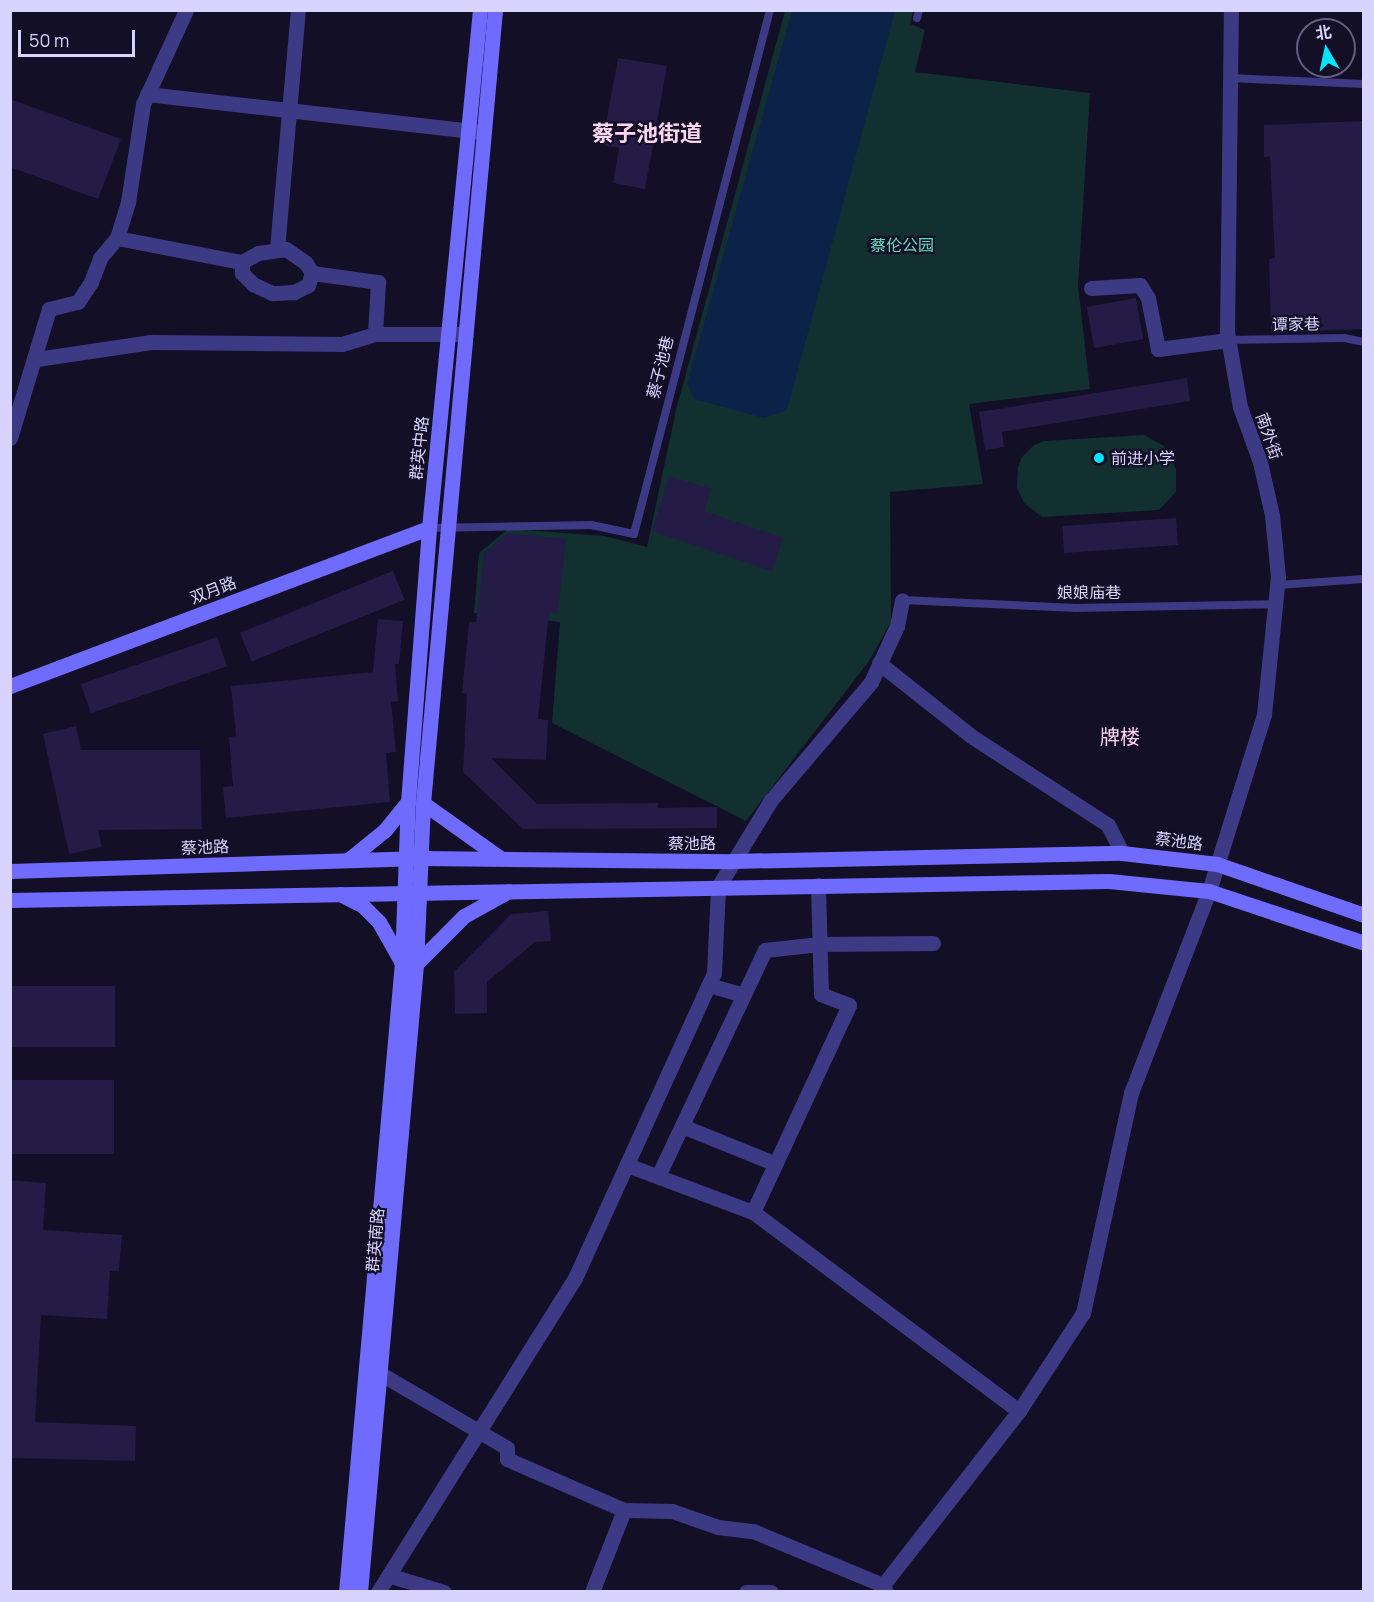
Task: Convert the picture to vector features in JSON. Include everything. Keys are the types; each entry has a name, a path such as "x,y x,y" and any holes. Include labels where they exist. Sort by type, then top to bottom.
{"street":[{"path":"10,438 37,359 49,309 78,302 92,282 100,258 117,238 147,94 186,10"},
{"path":"277,249 286,111 298,10"},
{"name":"群英中路","path":"413,891 415,803 429,528 480,10"},
{"name":"群英中路","path":"415,803 450,526 495,10"},
{"name":"南外街","path":"884,1589 1019,1411 1083,1313 1131,1093 1209,891 1264,714 1278,585 1272,515 1260,462 1240,407 1228,340 1231,10"},
{"path":"147,94 483,132"},
{"path":"117,238 242,262 277,249 298,256 312,273 378,282 375,334"},
{"path":"242,262 242,273 253,284 272,293 294,292 308,285 312,273"},
{"path":"1091,288 1140,285 1148,298 1158,349 1228,340"},
{"path":"37,359 151,342 342,344 375,334 466,334"},
{"name":"双月路","path":"12,683 429,528"},
{"path":"378,1592 391,1576 575,1278 714,973 718,887 771,800 871,682 897,626 902,600"},
{"path":"879,663 971,736 1108,825 1122,853"},
{"path":"348,861 415,803 502,860"},
{"name":"蔡池路","path":"10,872 414,859 733,861 1122,853 1217,864 1364,915"},
{"path":"10,900 413,891 1109,881 1209,891 1364,943"},
{"path":"753,1212 849,1005 821,994 818,885"},
{"path":"338,893 362,905 379,922 409,963 464,916 512,890"},
{"name":"群英南路","path":"360,1592 381,1374 413,891"},
{"path":"659,1174 765,950 820,944 933,944"},
{"name":"群英南路","path":"346,1592 409,963"},
{"path":"709,985 744,995"},
{"path":"682,1126 776,1164"},
{"path":"627,1165 659,1174 753,1212 1019,1411"},
{"path":"381,1374 507,1448 507,1459 624,1510 672,1511 718,1527 753,1531 884,1589"},
{"path":"592,1592 624,1510"},
{"path":"391,1576 444,1592"},
{"path":"746,1592 771,1592"}],"lane":[{"name":"蔡子池巷","path":"429,528 591,525 634,534 770,10"},
{"path":"1230,78 1364,84"},
{"name":"谭家巷","path":"1228,340 1344,339 1364,342"},
{"path":"1278,585 1364,579"},
{"name":"娘娘庙巷","path":"902,600 1076,608 1276,604"}],"green space":[{"name":"蔡伦公园","path":"785,11 913,11 910,24 925,30 915,72 1090,93 1078,286 1090,389 969,404 983,484 890,492 891,622 869,661 746,821 552,723 560,622 474,613 479,553 508,529 605,536 647,547 676,410"},
{"path":"1144,435 1164,446 1176,469 1176,492 1159,510 1042,517 1024,503 1017,488 1018,467 1022,457 1034,445 1044,441"}],"water":[{"path":"792,11 895,11 787,410 764,418 694,399 687,384"}],"building":[{"path":"618,58 667,66 645,189 613,183 619,148 602,145"},
{"path":"10,99 121,139 98,199 10,167"},
{"path":"1364,121 1363,329 1271,333 1269,259 1275,258 1270,156 1264,157 1264,125"},
{"path":"1136,298 1143,339 1094,348 1087,307"},
{"path":"1187,378 1190,401 1002,432 1004,447 985,450 979,412"},
{"path":"669,476 711,489 704,511 783,538 772,571 652,531"},
{"path":"1176,518 1178,545 1064,553 1062,526"},
{"path":"508,533 566,539 558,613 549,612 538,719 548,720 546,760 491,758 537,804 658,803 658,808 717,807 717,828 523,829 463,772 467,694 462,693 469,622 476,622 484,553"},
{"path":"393,571 405,600 252,662 240,633"},
{"path":"378,619 403,621 399,664 395,664 398,701 391,702 396,752 386,753 390,802 226,818 223,787 233,786 229,737 236,736 231,686 373,672"},
{"path":"217,637 227,666 91,713 81,684"},
{"path":"76,726 81,750 200,750 202,829 98,830 102,847 69,854 43,734"},
{"path":"548,911 551,941 535,942 487,982 487,1013 455,1014 454,972 511,914"},
{"path":"10,986 115,986 115,1047 10,1047"},
{"path":"10,1080 114,1080 114,1154 10,1154"},
{"path":"10,1180 46,1183 43,1230 122,1235 119,1271 110,1271 107,1319 41,1315 35,1422 136,1426 135,1461 10,1458"}],"place":[{"name":"前进小学","path":"1099,458"}],"district":[{"name":"蔡子池街道","path":"647,134"},
{"name":"牌楼","path":"1120,736"}]}
